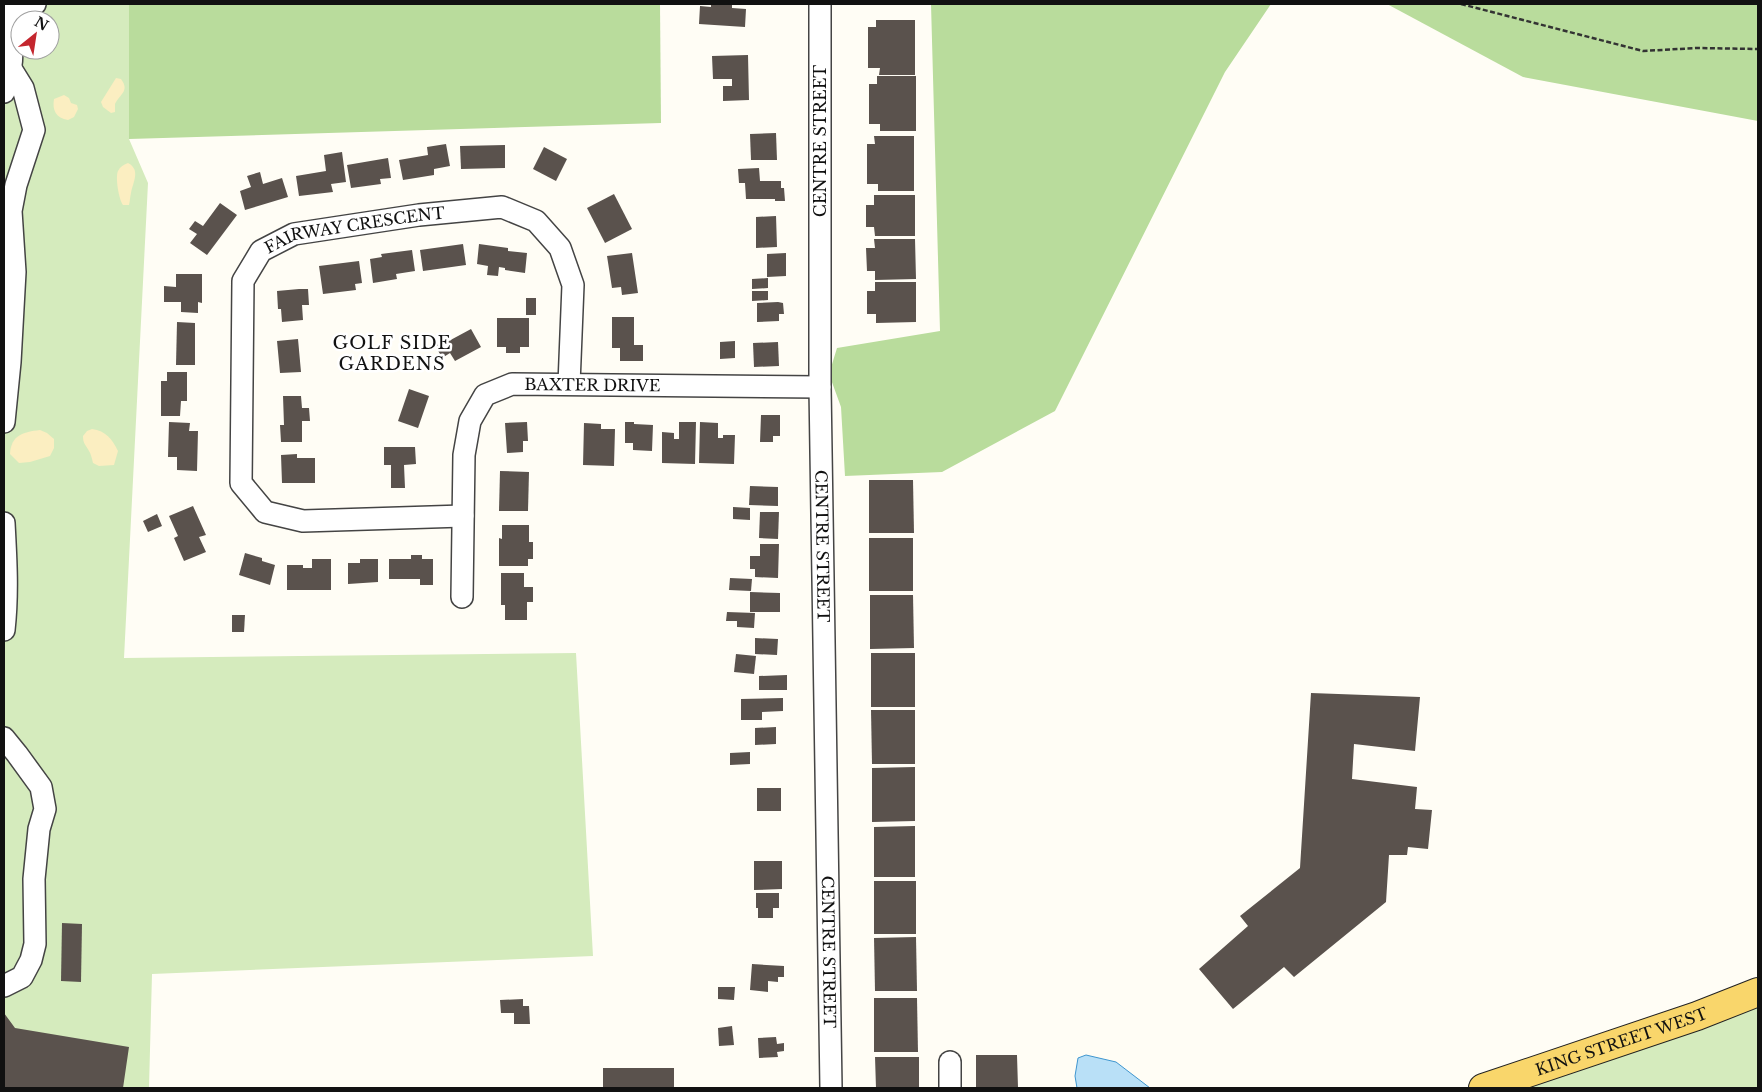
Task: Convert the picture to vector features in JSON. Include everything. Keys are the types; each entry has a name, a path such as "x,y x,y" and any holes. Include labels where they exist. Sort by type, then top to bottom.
{"main road":[{"name":"KING STREET WEST","path":"1483,1088 1698,1016 1758,992"}],"street":[{"path":"6,81 13,53 8,4"},
{"name":"CENTRE STREET","path":"820,4 820,387 831,1088"},
{"path":"6,81 16,60"},
{"path":"4,422 15,272 11,211 16,184 34,130 23,88 6,81"},
{"name":"FAIRWAY CRESCENT","path":"463,516 303,521 265,512 242,483 243,280 261,251 294,234 419,215 502,207 536,221 560,248 574,285 570,384"},
{"name":"BAXTER DRIVE","path":"462,597 464,455 470,421 484,395 512,384 820,387"},
{"path":"4,523 7,558 4,630"},
{"path":"4,738 41,787 45,809 39,829 34,879 35,944 31,960 22,977 4,986"},
{"path":"950,1062 950,1088"}],"path":[{"path":"1461,4 1643,51 1697,48 1758,49"}],"green space":[{"path":"4,4 129,4 129,139 148,183 124,658 576,653 593,956 152,974 149,1088 4,1088"},
{"path":"129,4 660,4 661,123 129,139"},
{"path":"931,4 1271,4 1225,72 1055,411 942,472 845,476 841,407 829,374 837,348 940,331"},
{"path":"1387,4 1758,4 1758,121 1523,77"},
{"path":"1758,998 1758,1088 1518,1088"}],"sand":[{"path":"116,78 121,79 125,87 115,104 115,112 111,113 103,107 101,102"},
{"path":"64,95 69,98 71,103 77,105 78,109 74,117 68,120 60,117 54,107 54,99"},
{"path":"128,163 134,169 135,176 129,205 123,205 118,188 117,174 123,165"},
{"path":"92,429 108,436 118,451 114,465 99,466 93,463 83,436"},
{"path":"40,430 54,439 54,448 50,456 19,463 10,454 15,439 23,433"}],"water":[{"path":"1086,1055 1116,1062 1150,1088 1077,1088 1075,1076 1078,1058"}],"building":[{"path":"711,4 732,4 732,8 746,9 745,27 699,24 700,6 711,7"},
{"path":"876,20 915,20 915,75 879,75 880,68 868,68 868,27 876,27"},
{"path":"748,55 749,100 723,101 723,86 732,86 732,79 713,79 712,56"},
{"path":"877,76 916,76 916,131 880,131 880,124 869,124 869,84 877,84"},
{"path":"776,133 777,160 751,160 750,134"},
{"path":"874,136 914,136 914,191 878,191 878,184 867,184 867,144 875,144"},
{"path":"446,144 450,166 434,169 434,175 403,180 399,160 428,155 427,147"},
{"path":"505,145 505,168 461,169 460,146"},
{"path":"544,147 567,159 556,181 533,169"},
{"path":"342,152 346,182 331,184 333,192 299,196 296,176 326,171 324,155"},
{"path":"388,158 391,178 380,179 381,184 351,188 347,165"},
{"path":"759,168 760,181 781,181 781,188 784,188 785,201 746,199 745,183 739,183 738,169"},
{"path":"260,172 263,184 282,178 288,197 245,210 240,191 251,187 247,176"},
{"path":"614,194 632,229 605,243 587,208"},
{"path":"874,195 915,195 915,236 875,236 874,227 866,227 866,205 874,205"},
{"path":"220,203 237,215 207,255 190,243 197,234 189,229 195,221 203,226"},
{"path":"776,216 777,247 756,248 756,217"},
{"path":"874,239 915,239 916,279 875,280 875,271 867,271 866,248 875,248"},
{"path":"463,244 466,265 423,271 420,250"},
{"path":"479,244 508,248 508,251 527,253 525,273 505,270 505,268 499,267 498,276 487,275 488,266 477,264"},
{"path":"412,250 415,271 396,274 397,279 373,283 370,259 382,257 381,254"},
{"path":"632,253 638,293 622,295 621,287 612,288 607,256"},
{"path":"786,253 786,276 767,277 767,254"},
{"path":"359,261 362,283 355,284 356,290 323,294 319,266"},
{"path":"176,274 202,274 202,303 198,302 198,313 181,312 181,302 164,302 164,286 176,287"},
{"path":"768,278 768,288 752,289 752,279"},
{"path":"875,282 916,282 916,322 876,323 876,314 867,314 867,291 875,291"},
{"path":"308,289 309,305 302,305 303,320 282,322 281,309 278,309 277,291"},
{"path":"752,291 768,291 768,300 752,301"},
{"path":"526,298 536,298 536,315 526,315"},
{"path":"757,303 783,303 784,314 779,314 779,321 757,322"},
{"path":"612,317 634,317 634,345 643,345 643,361 620,361 620,348 612,348"},
{"path":"497,318 529,318 529,347 520,347 520,353 506,353 506,347 497,347"},
{"path":"177,322 195,323 195,365 176,365"},
{"path":"471,329 481,347 455,361 450,353 442,358 434,343 443,338 445,343"},
{"path":"298,339 301,372 280,373 277,341"},
{"path":"735,341 735,358 720,359 720,342"},
{"path":"778,342 779,366 754,367 753,343"},
{"path":"167,372 187,372 187,401 181,401 180,416 161,416 161,381 167,381"},
{"path":"409,389 429,396 418,428 398,421"},
{"path":"283,396 301,396 302,408 309,408 310,421 302,421 302,442 281,442 280,425 284,425"},
{"path":"761,415 780,415 780,436 773,436 773,442 760,442"},
{"path":"169,422 190,423 189,431 198,431 197,471 177,470 177,457 168,457"},
{"path":"527,422 528,441 523,441 523,452 507,453 505,423"},
{"path":"625,422 653,425 652,451 633,450 633,443 625,443"},
{"path":"679,422 696,422 695,464 662,463 662,432 674,433 674,439 679,439"},
{"path":"700,422 718,423 718,438 723,438 723,435 735,435 734,464 699,463"},
{"path":"584,423 601,424 601,429 615,429 614,466 583,465"},
{"path":"384,447 415,447 416,464 404,465 405,488 391,488 391,465 384,465"},
{"path":"297,454 297,458 315,458 315,483 282,483 281,455"},
{"path":"500,471 529,472 528,511 499,511"},
{"path":"869,480 913,480 914,533 869,533"},
{"path":"750,486 778,487 778,506 749,505"},
{"path":"193,506 206,535 199,537 206,552 184,561 174,538 178,536 169,516"},
{"path":"733,507 750,508 750,520 733,519"},
{"path":"760,512 779,512 778,539 759,538"},
{"path":"157,514 162,526 148,532 143,521"},
{"path":"502,525 529,525 529,542 533,542 533,559 528,559 528,566 499,566 499,538 502,539"},
{"path":"869,538 913,538 913,591 869,591"},
{"path":"760,544 779,544 778,578 755,577 755,569 750,569 750,556 760,556"},
{"path":"245,553 262,558 262,561 275,565 270,585 239,575"},
{"path":"411,555 422,555 422,559 433,559 433,585 420,585 420,579 389,579 389,559 411,559"},
{"path":"312,559 331,559 331,590 287,590 287,565 303,565 303,568 312,568"},
{"path":"360,559 378,559 378,582 348,584 348,563 360,563"},
{"path":"501,573 524,573 524,587 533,587 533,602 527,602 527,620 505,620 505,605 501,605"},
{"path":"730,578 752,579 751,591 729,590"},
{"path":"750,592 780,593 780,612 750,612"},
{"path":"870,595 913,595 914,648 870,649"},
{"path":"727,612 755,613 754,628 737,627 737,621 726,621"},
{"path":"232,615 245,615 244,632 232,632"},
{"path":"755,638 778,639 777,655 755,654"},
{"path":"871,653 915,653 915,707 871,707"},
{"path":"736,654 756,656 754,674 734,672"},
{"path":"787,675 787,690 759,690 759,676"},
{"path":"1311,693 1420,697 1415,751 1354,744 1352,779 1417,787 1415,809 1432,810 1428,849 1408,847 1407,855 1389,855 1386,902 1294,977 1284,967 1233,1009 1199,969 1248,926 1240,916 1300,868"},
{"path":"783,698 783,711 762,712 762,720 741,720 741,699"},
{"path":"871,710 915,710 915,764 872,764"},
{"path":"776,727 776,744 755,745 755,728"},
{"path":"750,752 750,764 730,765 730,753"},
{"path":"915,767 915,821 872,822 872,768"},
{"path":"757,788 781,788 781,811 757,811"},
{"path":"915,826 915,877 874,877 874,827"},
{"path":"754,861 782,861 782,889 754,890"},
{"path":"874,881 916,881 916,934 874,934"},
{"path":"756,893 779,893 779,908 773,908 773,918 758,918"},
{"path":"62,923 82,924 81,982 61,981"},
{"path":"916,937 917,991 875,991 874,938"},
{"path":"752,964 784,966 784,977 778,977 778,982 768,981 768,992 750,990"},
{"path":"718,987 735,987 734,1000 718,999"},
{"path":"874,998 917,998 918,1052 874,1052"},
{"path":"523,999 523,1006 529,1006 530,1024 514,1024 514,1013 501,1013 500,1000"},
{"path":"4,1013 15,1028 129,1047 123,1088 4,1088"},
{"path":"732,1026 734,1045 719,1046 718,1028"},
{"path":"776,1037 777,1044 784,1043 784,1051 777,1052 778,1057 759,1058 758,1038"},
{"path":"976,1055 1017,1055 1018,1088 976,1088"},
{"path":"875,1057 919,1057 919,1088 876,1088"},
{"path":"603,1068 674,1068 674,1088 603,1088"}],"district":[{"name":"GOLF SIDE GARDENS","path":"392,353"}]}
